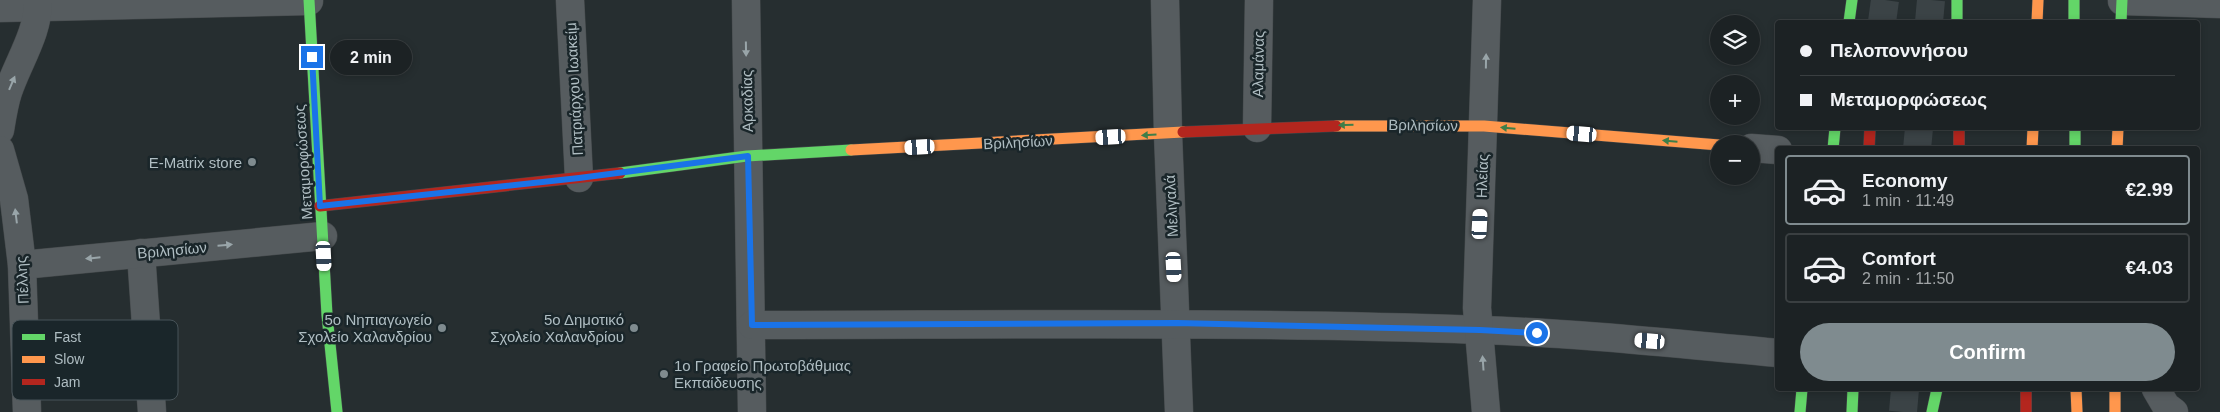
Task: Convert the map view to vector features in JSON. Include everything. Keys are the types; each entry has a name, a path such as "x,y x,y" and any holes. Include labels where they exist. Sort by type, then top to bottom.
{"main road":[{"path":"1849,20 1852,0"},
{"path":"1957,0 1957,20"},
{"path":"2037,20 2038,0"},
{"path":"2074,0 2074,20"},
{"path":"2121,20 2122,0"},
{"name":"Μεταμορφώσεως","path":"309,1 327,315 337,412"},
{"name":"Βριλησίων","path":"320,206 579,178 748,156 1257,128 1371,125 1484,126 1710,144"},
{"path":"1832,146 1835,130"},
{"path":"1868,146 1870,130"},
{"path":"1959,130 1959,146"},
{"path":"2032,146 2033,130"},
{"path":"2075,130 2075,146"},
{"path":"2117,146 2118,130"},
{"path":"1800,412 1802,391"},
{"path":"1852,412 1853,391"},
{"path":"1932,412 1937,391"},
{"path":"2026,391 2026,412"},
{"path":"2076,391 2076,412"},
{"path":"2115,391 2115,412"}],"street":[{"name":"Πατριάρχου Ιωακείμ","path":"570,0 579,178"},
{"name":"Αρκαδίας","path":"746,0 752,412"},
{"name":"Μελιγαλά","path":"1166,0 1168,134 1177,323 1178,412"},
{"name":"Αλαμάνας","path":"1257,128 1259,0"},
{"name":"Ηλείας","path":"1486,412 1477,300 1487,0"},
{"path":"2122,0 2220,4"},
{"path":"0,8 38,4 309,1"},
{"path":"0,130 8,92 30,41 38,4"},
{"path":"1760,149 1775,150"},
{"name":"Πέλλης","path":"0,150 14,199 22,264 24,320"},
{"name":"Βριλησίων","path":"22,264 323,236"},
{"path":"142,253 146,320"},
{"path":"752,325 1177,323 1480,330 1632,339 1775,353"},
{"path":"2157,391 2166,406 2174,412"}],"tunnel":[{"path":"1882,20 1885,0"},
{"path":"1929,20 1931,0"},
{"path":"1917,146 1919,130"},
{"path":"1903,412 1905,391"}],"traffic: fast":[{"path":"309,0 327,315 337,412"},
{"path":"1849,20 1852,0"},
{"path":"1957,0 1957,20"},
{"path":"2074,0 2074,20"},
{"path":"2121,20 2122,0"},
{"path":"1833,146 1835,130"},
{"path":"2075,130 2075,146"},
{"path":"620,173 747,156 851,150"},
{"path":"1800,412 1802,391"},
{"path":"1852,412 1853,391"},
{"path":"1932,412 1937,391"}],"traffic: slow":[{"path":"2037,20 2038,0"},
{"path":"1336,126 1484,126 1710,144"},
{"path":"2032,146 2033,130"},
{"path":"2117,146 2118,130"},
{"path":"851,150 1183,132"},
{"path":"2076,391 2077,412"},
{"path":"2115,391 2115,412"}],"traffic: jam":[{"path":"1183,132 1336,126"},
{"path":"1869,146 1870,130"},
{"path":"1959,130 1959,146"},
{"path":"320,206 620,173"},
{"path":"2026,391 2026,412"}],"place":[{"name":"E-Matrix store","path":"252,162"},
{"name":"5ο Νηπιαγωγείο Σχολείο Χαλανδρίου","path":"442,328"},
{"name":"5ο Δημοτικό Σχολείο Χαλανδρίου","path":"634,328"},
{"name":"1ο Γραφείο Πρωτοβάθμιας Εκπαίδευσης","path":"664,374"}],"route":[{"path":"312,57 320,206 579,178 748,156 752,325 1177,323 1537,333"}]}
